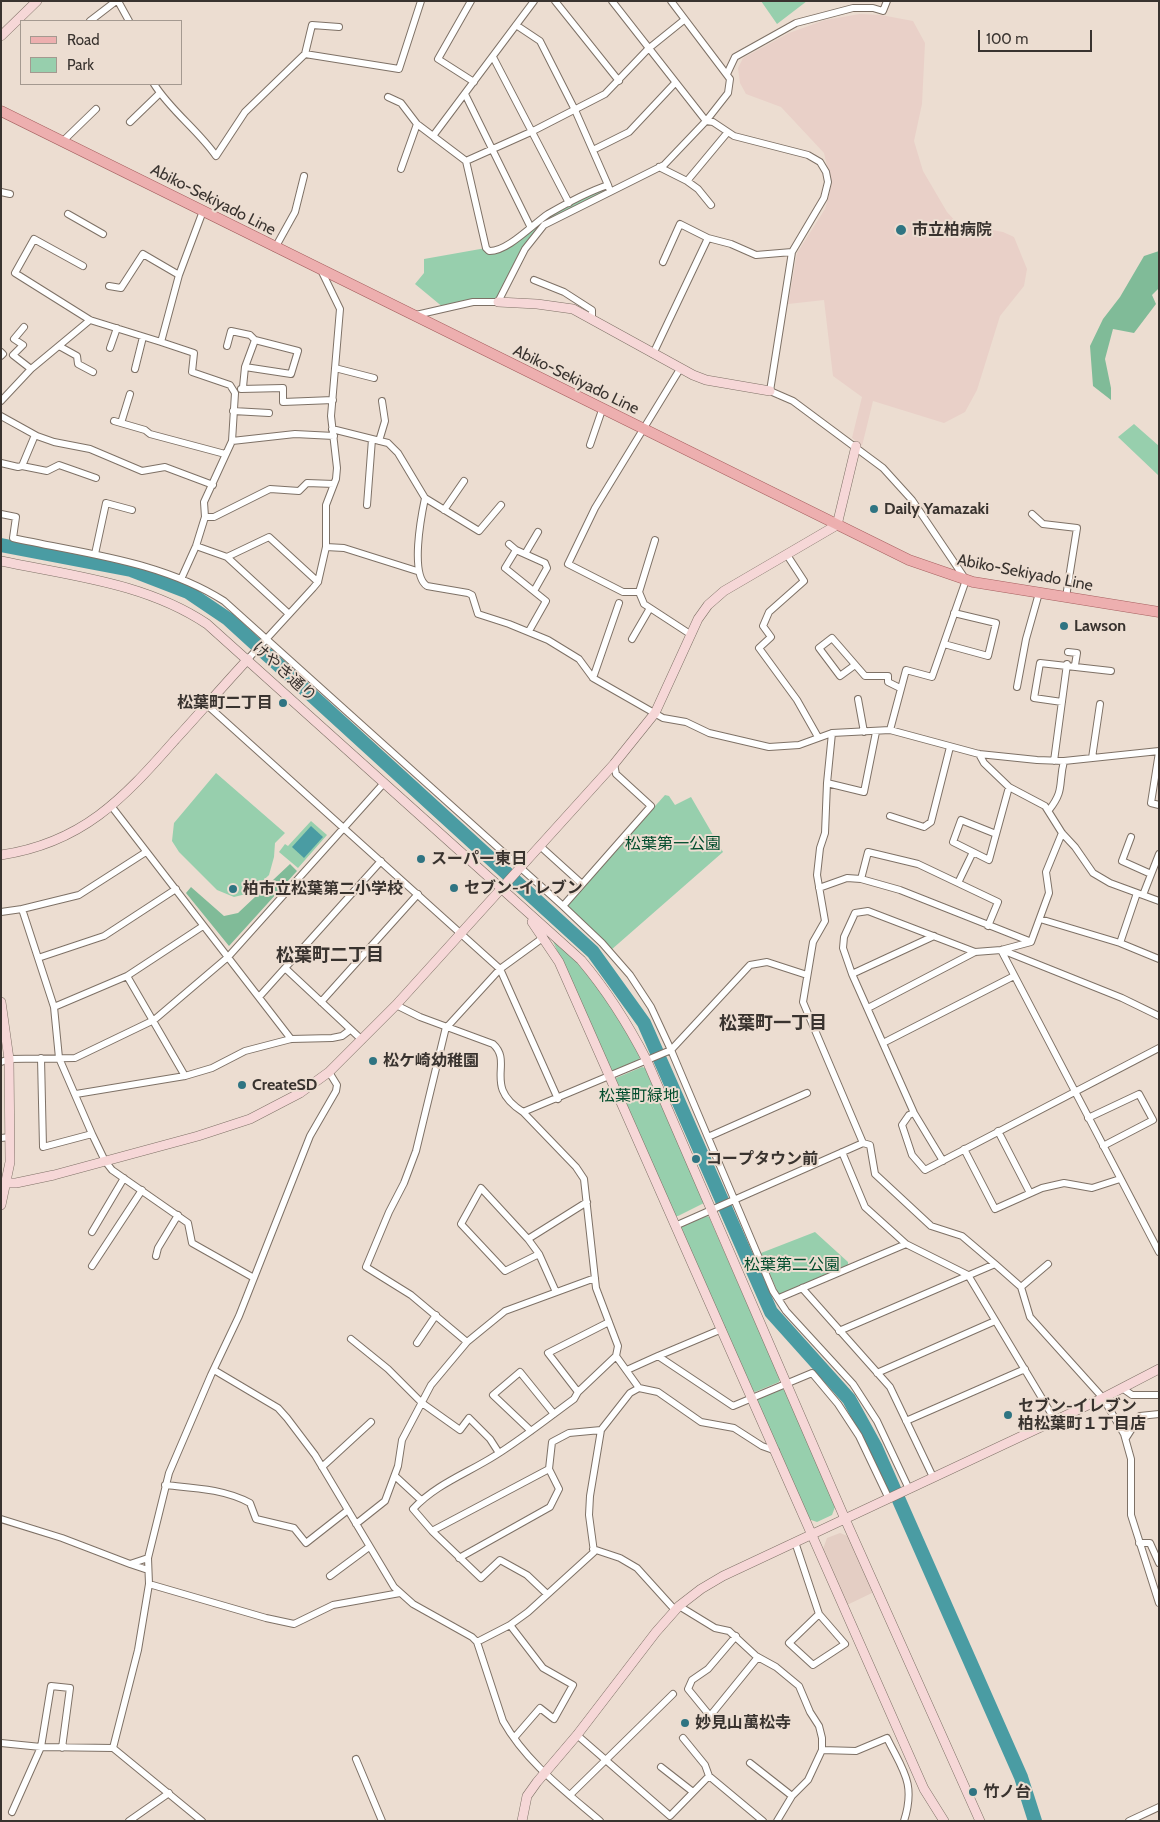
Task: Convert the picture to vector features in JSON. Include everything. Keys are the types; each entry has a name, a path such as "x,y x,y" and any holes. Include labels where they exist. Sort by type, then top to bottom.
{"main road":[{"name":"Abiko-Sekiyado Line","path":"1,111 602,410 909,560 966,580 1159,612"}],"street":[{"path":"1,36 37,1"},
{"path":"91,20 117,1 128,20"},
{"path":"304,54 399,68 421,1"},
{"path":"471,1 438,59 474,82"},
{"path":"432,136 534,1"},
{"path":"556,1 619,81"},
{"path":"612,1 706,121 713,122 727,133 808,155 820,162 828,182 824,198 792,252 770,391"},
{"path":"388,98 401,103 417,124 466,160 486,248 493,251 512,243 530,226 569,202 658,168 706,121 728,93 730,79 727,74 670,1"},
{"path":"727,74 735,57 796,23 853,8 874,8 883,11 888,1"},
{"path":"466,160 533,131 605,94 648,49 684,20"},
{"path":"155,85 205,140 216,156 245,112 304,54 312,25 339,27"},
{"path":"516,25 540,41 575,110 609,188"},
{"path":"493,57 569,202"},
{"path":"592,150 629,132 675,83"},
{"path":"130,122 160,92"},
{"path":"465,94 530,226"},
{"path":"63,141 96,109"},
{"path":"401,169 417,124"},
{"path":"687,181 727,133"},
{"path":"658,168 687,181 698,189 711,205"},
{"path":"275,248 295,212 304,176"},
{"path":"498,302 525,249 544,225 609,188"},
{"path":"1,192 10,194"},
{"path":"161,342 179,275 203,211"},
{"path":"68,214 103,234"},
{"path":"663,262 680,224 708,238 731,244 756,255 792,252"},
{"path":"83,266 34,238 15,273 90,320 194,353 192,372 230,386 235,393 232,441 204,502 205,517 196,546 182,577"},
{"path":"653,354 708,238"},
{"path":"110,286 121,288 143,254 179,275"},
{"path":"1,855 30,849 60,838 90,823 112,807 135,785 318,582 326,547 326,505 334,484 337,468 333,432 333,400 340,309 321,270"},
{"path":"534,280 564,292 592,310 592,319"},
{"path":"413,316 473,302 558,306 572,309 680,369 706,380 770,391 793,401 856,446 902,488 966,580 932,677 906,670 890,730"},
{"path":"1,402 31,369 90,320"},
{"path":"24,327 14,339 23,345 13,355 31,369"},
{"path":"110,348 117,328"},
{"path":"227,346 231,331 250,334 255,340 298,351 291,374 245,367"},
{"path":"135,369 143,337"},
{"path":"243,387 245,367 255,340"},
{"path":"59,346 77,356 78,364 93,372"},
{"path":"1,352 3,354 1,356"},
{"path":"335,368 374,378"},
{"path":"639,592 623,592 568,564 595,508 680,369"},
{"path":"235,393 243,387 283,388 283,402 333,400"},
{"path":"121,423 130,394"},
{"path":"379,441 385,421 382,402"},
{"path":"590,445 602,410"},
{"path":"233,411 269,413"},
{"path":"1,416 35,435 54,442 90,449 142,471 165,467 213,485"},
{"path":"114,421 145,430 150,434 225,454"},
{"path":"232,441 333,432 372,439 388,443 398,453 425,498 479,531 501,505"},
{"path":"22,466 35,435"},
{"path":"366,505 372,439"},
{"path":"8,1183 16,1183 105,1161 198,1136 250,1119 300,1092 329,1072 396,1005 614,764 655,713 690,634 704,610 724,591 837,525 856,446"},
{"path":"1,463 47,471 59,465 96,478"},
{"path":"444,510 464,481"},
{"path":"205,517 214,516 270,489 299,490 307,484 334,484"},
{"path":"425,498 417,571 421,582 426,586 472,596 478,614 482,617 529,631 579,659 593,678 663,718 686,722 709,733 769,747 799,744 832,733 890,730 979,754 1054,761 1159,751 1150,802 1159,805"},
{"path":"95,554 106,503 132,510"},
{"path":"1,514 16,517 13,538 95,554 182,577 224,601 264,641 563,906 602,943 630,975 651,1007 668,1051 708,1137 733,1201 773,1290 786,1311 853,1384 878,1421 907,1490"},
{"path":"1032,514 1043,524 1077,528 1066,597"},
{"path":"524,554 538,532"},
{"path":"227,557 269,536 318,582"},
{"path":"655,540 639,592 644,604 690,634"},
{"path":"509,544 516,550 545,563 546,568 534,592"},
{"path":"196,546 227,557 289,614"},
{"path":"326,547 344,548 417,571"},
{"path":"516,550 505,568 546,601 529,631"},
{"path":"787,555 804,581 768,612 763,626 771,637 758,648 797,700 818,737"},
{"name":"けやき通り","path":"1,561 122,586 156,596 207,624 251,656 384,782 501,888"},
{"path":"1017,688 1026,639 1039,593"},
{"path":"593,678 619,603"},
{"path":"632,640 650,608"},
{"path":"944,644 988,656 996,623 954,613"},
{"path":"855,665 840,676 819,648 832,638 865,676 888,676 888,682 900,688"},
{"path":"1068,652 1077,654 1075,666"},
{"path":"1062,702 1034,698 1040,663 1067,664 1112,670"},
{"path":"1054,761 1067,664"},
{"path":"858,699 864,732"},
{"path":"1092,758 1100,704"},
{"path":"207,705 500,969 558,1099"},
{"path":"827,783 864,792 876,732"},
{"path":"832,733 827,783 825,834 820,848 817,875 825,921 813,942 803,1002 863,1143"},
{"path":"890,816 924,827 931,822 950,746"},
{"path":"979,754 984,763 1009,787 1039,802 1049,810 1062,833 1075,847 1093,873 1110,883 1159,901"},
{"path":"1049,810 1060,793 1060,776 1064,761"},
{"path":"563,906 651,806 616,774 614,764"},
{"path":"5,1060 74,1058 154,1020 228,957 384,782"},
{"path":"996,834 961,820 953,842 989,860 1009,787"},
{"path":"112,807 291,1039"},
{"path":"1031,942 1049,893 1046,872 1062,833"},
{"path":"1131,838 1122,861 1151,874"},
{"path":"540,846 582,884"},
{"path":"1,912 22,909 79,895 146,852"},
{"path":"861,879 868,852 918,864 998,902 988,926"},
{"path":"958,883 973,852"},
{"path":"1120,943 1159,854"},
{"path":"258,997 381,861"},
{"path":"819,888 847,878 861,879 900,890 1031,942"},
{"path":"501,888 544,937 559,962 924,1789 944,1821"},
{"path":"501,888 581,960 625,1020 650,1060 786,1384 980,1821"},
{"path":"38,958 104,936 176,889"},
{"path":"321,1002 418,894"},
{"path":"22,909 54,1007 59,1058 105,1161 112,1170 188,1223 192,1243 254,1278"},
{"path":"943,1161 914,1113 852,974 843,948 844,937 855,913 868,911 975,952"},
{"path":"1040,920 1120,943 1159,960"},
{"path":"54,1007 127,976 203,926"},
{"path":"852,974 934,936"},
{"path":"467,1342 436,1315 366,1267 389,1212 404,1183 416,1151 446,1027 500,969 544,937"},
{"path":"868,1008 975,952 1001,950 1031,942"},
{"path":"1001,950 1159,1252"},
{"path":"1001,950 1122,998 1159,1016"},
{"path":"522,1112 558,1099 668,1051 750,966 766,962 806,975"},
{"path":"285,968 362,1040"},
{"path":"127,976 185,1076"},
{"path":"883,1043 1014,976"},
{"path":"1,1002 5,1060 8,1183 1,1205"},
{"path":"396,1005 446,1027 493,1044 499,1050 503,1096 522,1112 576,1167 584,1179 596,1288 618,1346 616,1356 578,1392 574,1399 499,1453 435,1490 421,1500 413,1509 432,1531 481,1578 500,1560 527,1575 547,1594"},
{"path":"76,1094 185,1076 212,1068 245,1051 291,1039 342,1036 350,1030"},
{"path":"914,1113 902,1125 912,1155 925,1170 1159,1048"},
{"path":"41,1058 43,1147 92,1134"},
{"path":"113,1748 138,1650 149,1584 148,1558 165,1485 254,1278 310,1136 336,1091 336,1085 329,1072"},
{"path":"708,1137 807,1093"},
{"path":"1088,1118 1139,1094 1153,1120 1103,1146"},
{"path":"998,1131 1030,1193"},
{"path":"675,1226 863,1143 870,1145 875,1174 931,1226 962,1236 1022,1287 1030,1317 1103,1398 1126,1438 1131,1459 1131,1515 1159,1603"},
{"path":"964,1149 995,1209 1030,1193 1064,1183 1092,1188 1120,1179"},
{"path":"842,1152 865,1207 906,1244 968,1275 1055,1420"},
{"path":"92,1232 124,1178"},
{"path":"539,1254 505,1271 461,1224 481,1188 528,1239 539,1254 556,1292"},
{"path":"92,1266 142,1190"},
{"path":"528,1239 587,1202"},
{"path":"156,1256 158,1248 178,1215"},
{"path":"779,1298 906,1244"},
{"path":"839,1331 996,1264"},
{"path":"1022,1287 1048,1264"},
{"path":"356,1524 385,1501 398,1466 402,1440 440,1372 467,1342 505,1311 595,1278"},
{"path":"802,1288 890,1387 933,1477"},
{"path":"417,1343 436,1315"},
{"path":"877,1373 995,1321"},
{"path":"578,1392 548,1354 609,1322"},
{"path":"627,1370 722,1329"},
{"path":"351,1339 388,1369 422,1403 460,1430 469,1418 490,1439 499,1453"},
{"path":"616,1356 639,1388 658,1392 701,1422 734,1428 762,1446 776,1451"},
{"path":"658,1356 733,1406 812,1373 838,1404 859,1436 890,1498"},
{"path":"906,1421 1025,1369"},
{"path":"522,1821 527,1796 545,1773 677,1608 712,1581 1103,1398 1159,1369"},
{"path":"214,1370 278,1408 322,1467 369,1547 400,1593 432,1616 472,1637 476,1642 503,1721 514,1738 545,1773 600,1821"},
{"path":"531,1431 493,1395 520,1372 554,1414"},
{"path":"476,1642 510,1625 594,1552 589,1515 590,1496 601,1430 630,1394 639,1388"},
{"path":"1122,1388 1132,1395 1159,1395"},
{"path":"1126,1438 1140,1416 1159,1414"},
{"path":"322,1467 371,1422"},
{"path":"459,1558 550,1507 559,1489 549,1469 552,1442 569,1433 601,1430"},
{"path":"432,1531 549,1469"},
{"path":"395,1476 421,1500"},
{"path":"165,1485 215,1491 244,1500 250,1503 256,1519 294,1528 306,1542 348,1510"},
{"path":"1,1519 148,1570"},
{"path":"795,1542 819,1614 845,1644 813,1665 789,1643 819,1614"},
{"path":"1139,1543 1150,1543 1159,1563"},
{"path":"330,1576 369,1547"},
{"path":"593,1549 620,1558 637,1568 677,1608 736,1636 758,1658 776,1667 799,1686 810,1712 819,1726 822,1750 808,1780 792,1796 777,1821"},
{"path":"130,1564 148,1558"},
{"path":"149,1584 266,1618 294,1624 333,1605 400,1593"},
{"path":"510,1625 543,1668 573,1685 554,1719 540,1708 514,1738"},
{"path":"736,1636 708,1670 692,1680 688,1689 710,1716 758,1658"},
{"path":"12,1812 41,1747 51,1686 70,1688 62,1748"},
{"path":"570,1794 673,1694"},
{"path":"577,1735 668,1819 709,1776"},
{"path":"683,1738 705,1765 709,1776 763,1821"},
{"path":"822,1750 856,1751 886,1738 909,1782 910,1803 904,1821"},
{"path":"1,1742 41,1747 113,1748 202,1821"},
{"path":"356,1759 382,1821"},
{"path":"750,1763 792,1796"},
{"path":"661,1767 693,1792"},
{"path":"128,1821 169,1793"},
{"path":"1129,1821 1159,1807"}],"shaded area":[{"name":"市立柏病院","path":"860,14 881,15 913,21 925,43 922,104 914,141 923,171 947,212 958,224 1003,232 1014,237 1027,269 1024,286 1000,316 977,390 965,412 944,423 873,401 862,446 852,438 862,397 833,376 824,300 788,304 797,253 825,209 829,195 829,175 824,153 781,107 746,94 740,83 738,68 743,58 789,33 825,20"},
{"path":"840,1533 850,1537 874,1592 847,1605 823,1549 827,1538"}],"green space":[{"path":"761,1 807,1 777,24"},
{"path":"608,185 610,191 544,225 525,249 498,302 444,308 415,284 424,273 424,259 486,248 489,251 512,243 530,226"},
{"path":"1159,251 1159,288 1152,295 1156,304 1134,333 1113,329 1105,359 1111,388 1111,400 1093,386 1090,346 1103,319 1120,297 1144,256"},
{"path":"1134,424 1159,446 1159,476 1118,437"},
{"path":"216,773 285,833 275,843 274,857 269,875 250,893 234,897 217,890 179,852 172,841 174,823"},
{"name":"松葉第一公園","path":"665,795 669,796 675,805 691,797 723,852 611,950 566,905"},
{"path":"311,821 327,835 298,868 279,852 285,844 288,846"},
{"path":"290,864 297,871 229,946 186,893 191,887 224,916 238,913"},
{"name":"松葉町緑地","path":"552,939 578,962 608,998 640,1057 639,1060 613,1071 610,1070"},
{"name":"松葉町緑地","path":"642,1067 645,1068 704,1203 678,1216 674,1216 615,1081 616,1078"},
{"path":"707,1216 780,1379 779,1382 755,1392 752,1391 680,1230 681,1227"},
{"name":"松葉第二公園","path":"815,1232 848,1262 848,1265 779,1295 761,1253"},
{"path":"782,1389 785,1390 835,1507 832,1515 817,1522 808,1519 757,1402 758,1399"}],"water":[{"path":"311,826 323,837 304,858 292,847"}],"waterway":[{"path":"1,545 131,570 188,592 228,619 593,952 644,1023 771,1312 849,1399 876,1448 1021,1777 1035,1821"}],"place":[{"name":"市立柏病院","path":"901,230"},
{"name":"Daily Yamazaki","path":"874,509"},
{"name":"Lawson","path":"1064,626"},
{"name":"松葉町二丁目","path":"283,703"},
{"name":"スーパー東日","path":"421,859"},
{"name":"セブン-イレブン","path":"454,888"},
{"name":"柏市立松葉第二小学校","path":"233,889"},
{"name":"松ケ崎幼稚園","path":"373,1061"},
{"name":"CreateSD","path":"242,1085"},
{"name":"コープタウン前","path":"696,1159"},
{"name":"セブン-イレブン 柏松葉町１丁目店","path":"1008,1415"},
{"name":"妙見山萬松寺","path":"685,1723"},
{"name":"竹ノ台","path":"973,1792"}],"district":[{"name":"松葉町二丁目","path":"330,956"},
{"name":"松葉町一丁目","path":"773,1024"}]}
